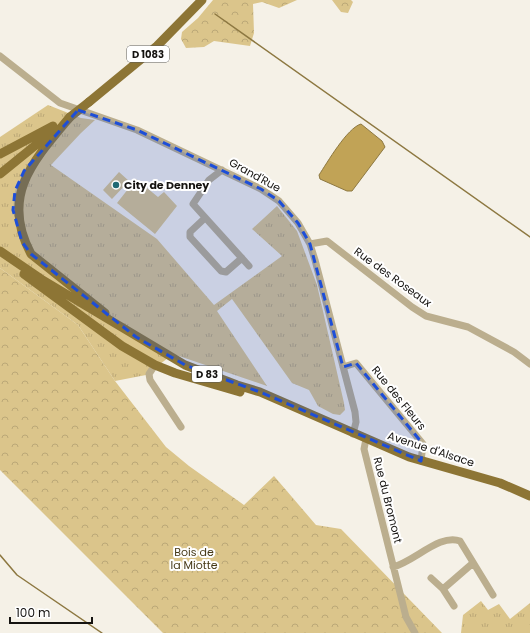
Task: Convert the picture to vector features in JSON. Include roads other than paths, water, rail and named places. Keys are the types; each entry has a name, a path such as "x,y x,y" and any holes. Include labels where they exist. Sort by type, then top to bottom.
{"main road":[{"name":"D 1083","path":"0,174 157,46 202,0"},
{"name":"D 1083","path":"0,154 70,118"},
{"name":"D 1083","path":"70,118 24,171 15,191 13,210 15,226 22,242 31,254 136,337"},
{"name":"D 83","path":"0,251 41,279 136,337"},
{"name":"D 83","path":"0,257 122,346 155,365"},
{"name":"Avenue d'Alsace","path":"136,337 185,365 237,385 260,392 353,434 421,461 500,483 530,496"},
{"name":"Avenue d'Alsace","path":"155,365 175,374 282,403"}],"street":[{"name":"Grand'Rue","path":"0,56 60,103 137,130 261,189 279,201 298,223 310,244 355,412 356,422 353,434"},
{"path":"222,170 209,180 194,201 194,206 249,266"},
{"path":"205,218 190,232 190,237 221,271 226,272 242,258"},
{"name":"Rue des Roseaux","path":"310,244 327,241 412,307 426,316 468,327 514,352 530,364"},
{"name":"Rue des Fleurs","path":"343,367 356,363 423,444 421,461"},
{"path":"155,365 149,374 150,380 181,427"},
{"name":"Rue du Bromont","path":"366,439 364,448 393,567 406,617 415,633"},
{"path":"393,567 402,564 445,540 454,538 460,541 493,595"},
{"path":"443,589 473,563"},
{"path":"431,578 443,589 454,606"}],"waterway":[{"path":"215,14 530,237"},
{"path":"0,555 17,575 102,633"}],"place":[{"name":"City de Denney","path":"116,185"}],"park label":[{"name":"Bois de la Miotte","path":"194,558"}]}
